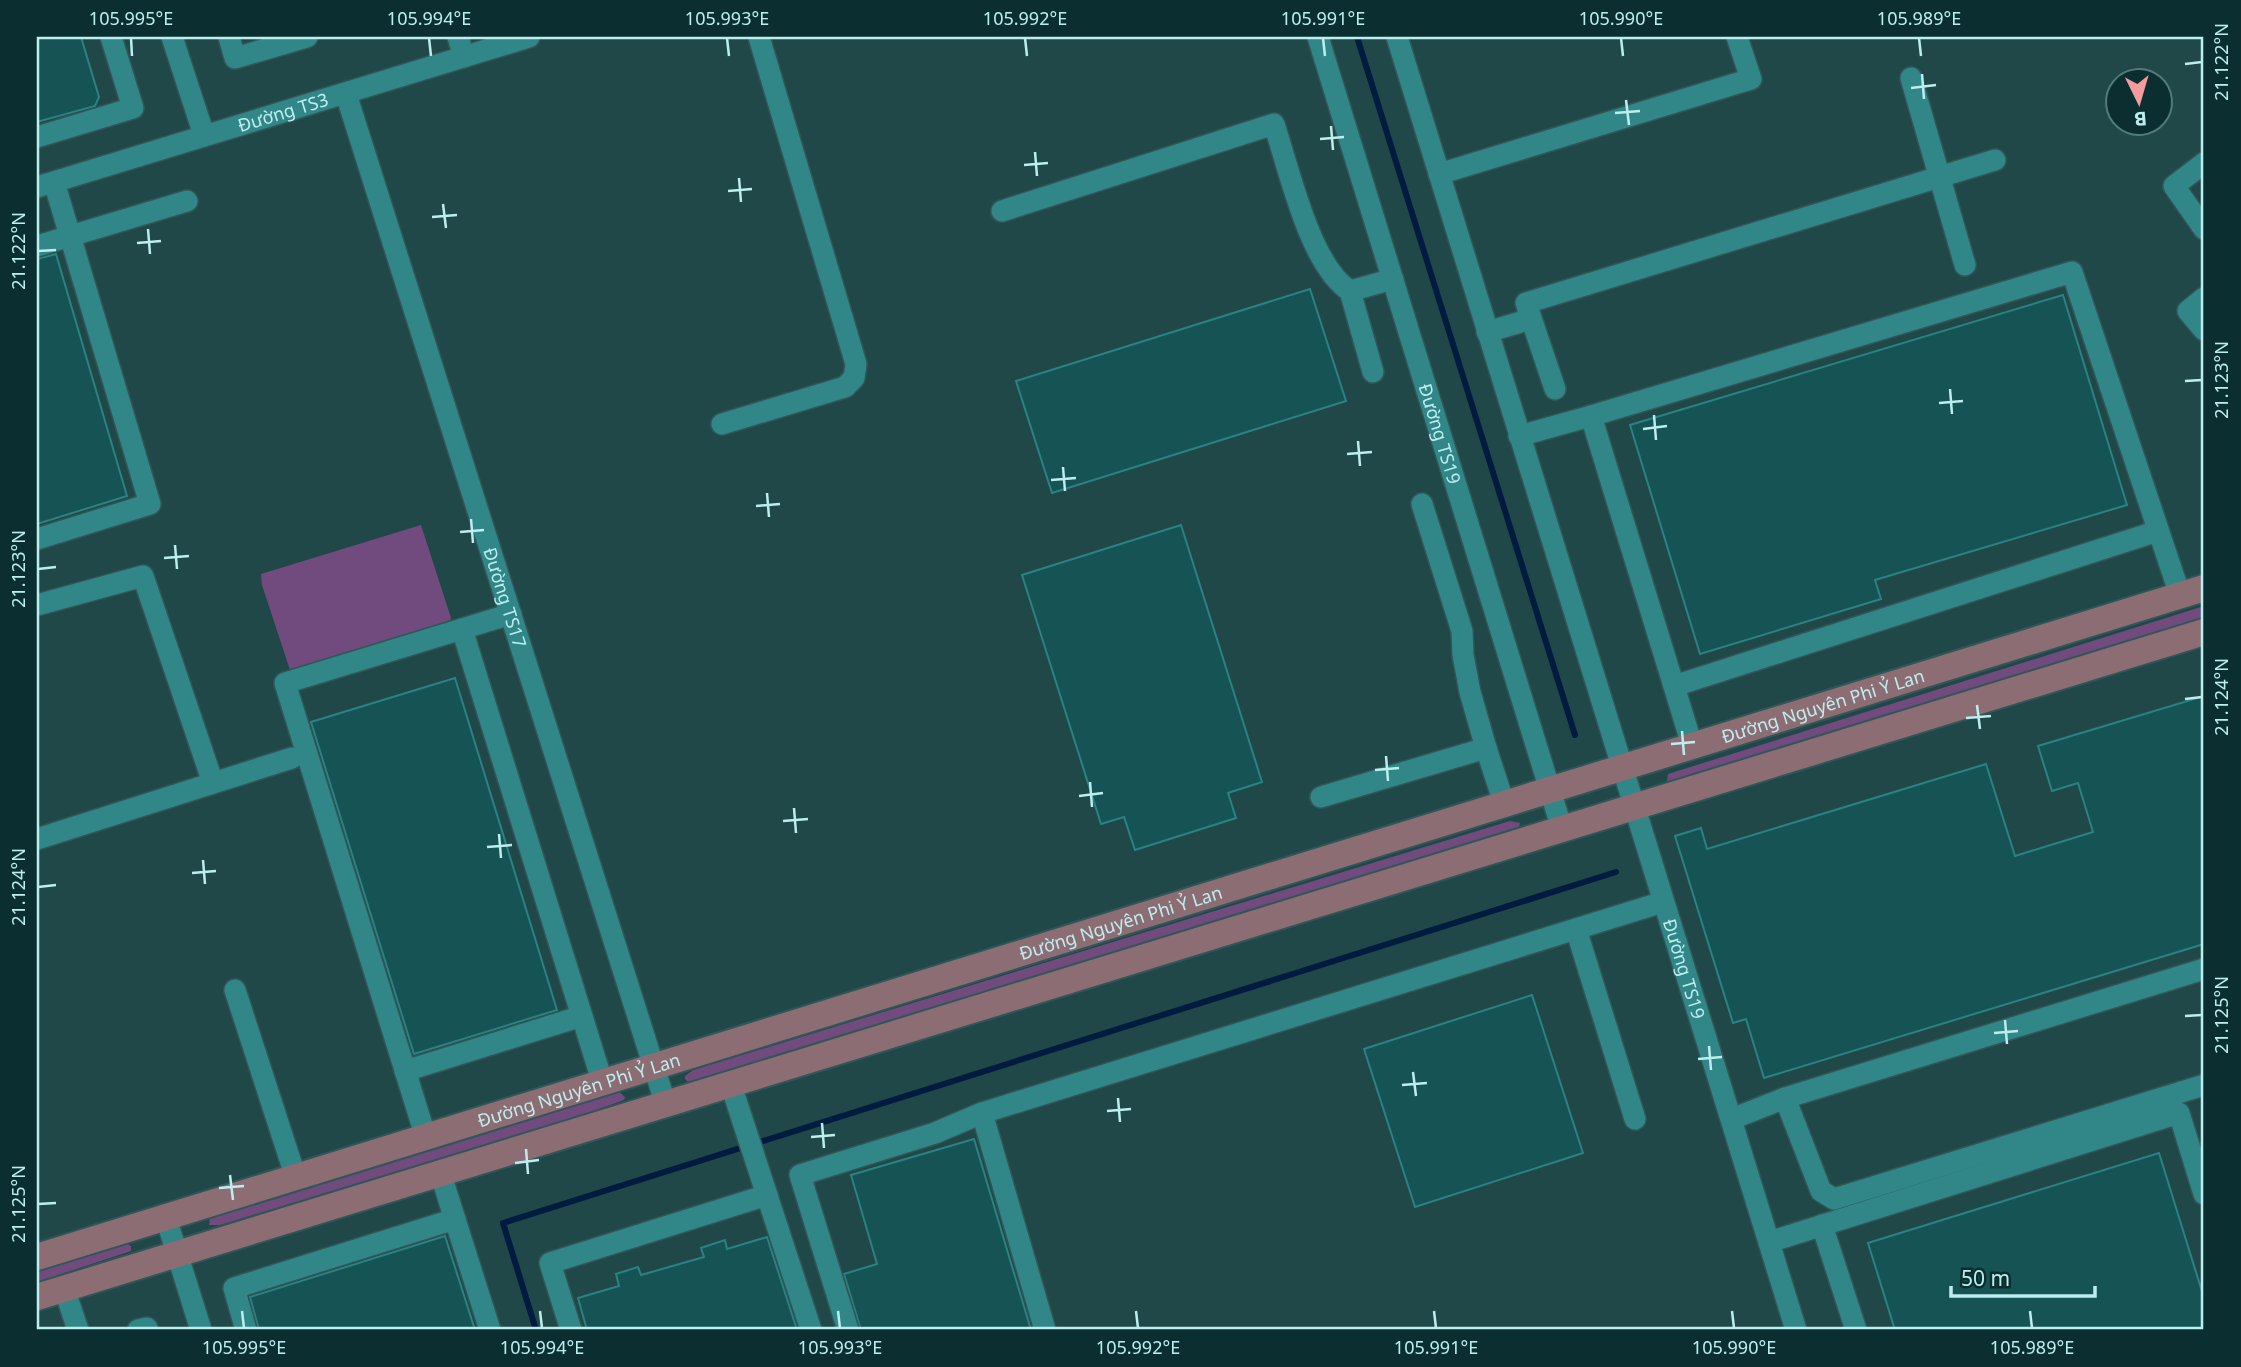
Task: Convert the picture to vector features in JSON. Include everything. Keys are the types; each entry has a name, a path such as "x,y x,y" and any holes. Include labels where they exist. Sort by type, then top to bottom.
{"main road":[{"name":"Đường Nguyên Phi Ỷ Lan","path":"37,1257 2192,591"},
{"name":"Đường Nguyên Phi Ỷ Lan","path":"37,1297 730,1082 2204,632"}],"street":[{"path":"37,137 133,108 111,37"},
{"path":"172,37 204,135"},
{"path":"229,37 235,58 307,37"},
{"path":"458,37 464,58"},
{"name":"Đường TS3","path":"45,185 529,37"},
{"path":"722,424 845,387 854,379 856,364 759,37"},
{"name":"Đường TS19","path":"1318,37 1562,829"},
{"name":"Đường TS19","path":"1396,37 1796,1330"},
{"path":"1439,174 1751,79 1737,37"},
{"path":"1911,78 1965,265"},
{"name":"Đường TS17","path":"346,94 665,1102"},
{"path":"1002,211 1274,124 1320,256 1332,276 1350,291 1373,372"},
{"path":"1555,389 1526,303 1995,160"},
{"path":"2204,163 2174,187 2204,229"},
{"path":"37,539 150,504 71,235 45,185"},
{"path":"37,246 187,201"},
{"path":"1519,436 2072,272 2158,531 2192,591"},
{"path":"1350,291 1393,279"},
{"path":"2204,298 2188,311 2204,330"},
{"path":"1487,332 1531,319"},
{"path":"1591,416 1692,745"},
{"path":"1464,512 1425,514 1462,631 1463,655 1470,692 1504,803"},
{"path":"1674,686 2158,531"},
{"path":"37,605 143,576 212,783"},
{"path":"426,1138 285,683 511,614"},
{"path":"463,629 603,1084"},
{"path":"1321,797 1486,748"},
{"path":"37,839 292,758"},
{"path":"848,1330 800,1175 935,1133 982,1113 1663,902"},
{"path":"1576,929 1635,1119"},
{"path":"1732,1119 1785,1098 2204,969"},
{"path":"235,990 296,1178"},
{"path":"405,1071 582,1016"},
{"path":"730,1082 811,1330"},
{"path":"1785,1098 1821,1191 1834,1199 2204,1085"},
{"path":"982,1113 1045,1330"},
{"path":"1769,1242 2179,1113 2204,1194"},
{"path":"440,1172 490,1330"},
{"path":"571,1330 550,1263 767,1195"},
{"path":"166,1217 201,1330"},
{"path":"246,1330 234,1287 455,1219"},
{"path":"1822,1225 1856,1330"},
{"path":"64,1288 78,1330"}],"shaded area":[{"path":"37,37 2204,37 2204,1330 37,1330"},
{"path":"421,525 451,618 449,623 290,670 262,585 261,574"},
{"path":"2204,606 2204,620 1670,783 1667,781 1668,774"},
{"path":"1510,821 1520,823 1518,831 696,1081 688,1082 685,1079 693,1070"},
{"path":"618,1091 625,1097 624,1100 585,1114 220,1225 209,1225 210,1218 213,1217"},
{"path":"126,1243 131,1246 131,1251 37,1282 37,1269"}],"building":[{"path":"37,37 81,37 99,97 95,106 37,122"},
{"path":"56,254 127,496 37,524 37,259"},
{"path":"1310,289 1346,401 1052,493 1016,381"},
{"path":"2063,295 2127,505 1875,580 1881,599 1700,654 1630,425"},
{"path":"1181,525 1262,782 1228,793 1236,818 1135,850 1124,817 1101,824 1022,575"},
{"path":"455,678 557,1010 414,1054 311,722"},
{"path":"2204,696 2204,944 1764,1078 1746,1019 1733,1023 1675,836 1701,828 1707,849 1986,764 2015,856 2093,832 2078,783 2052,791 2038,746"},
{"path":"1532,995 1583,1153 1415,1207 1364,1049"},
{"path":"974,1139 1031,1330 861,1330 844,1274 877,1264 851,1175"},
{"path":"2159,1153 2204,1298 2204,1330 1895,1330 1868,1243"},
{"path":"445,1236 475,1330 259,1330 250,1297"},
{"path":"767,1237 797,1330 587,1330 578,1298 619,1286 616,1274 638,1267 641,1275 704,1257 701,1248 725,1240 727,1249"}],"waterway":[{"path":"1357,37 1575,735"},
{"path":"536,1330 503,1223 1616,872"}]}
